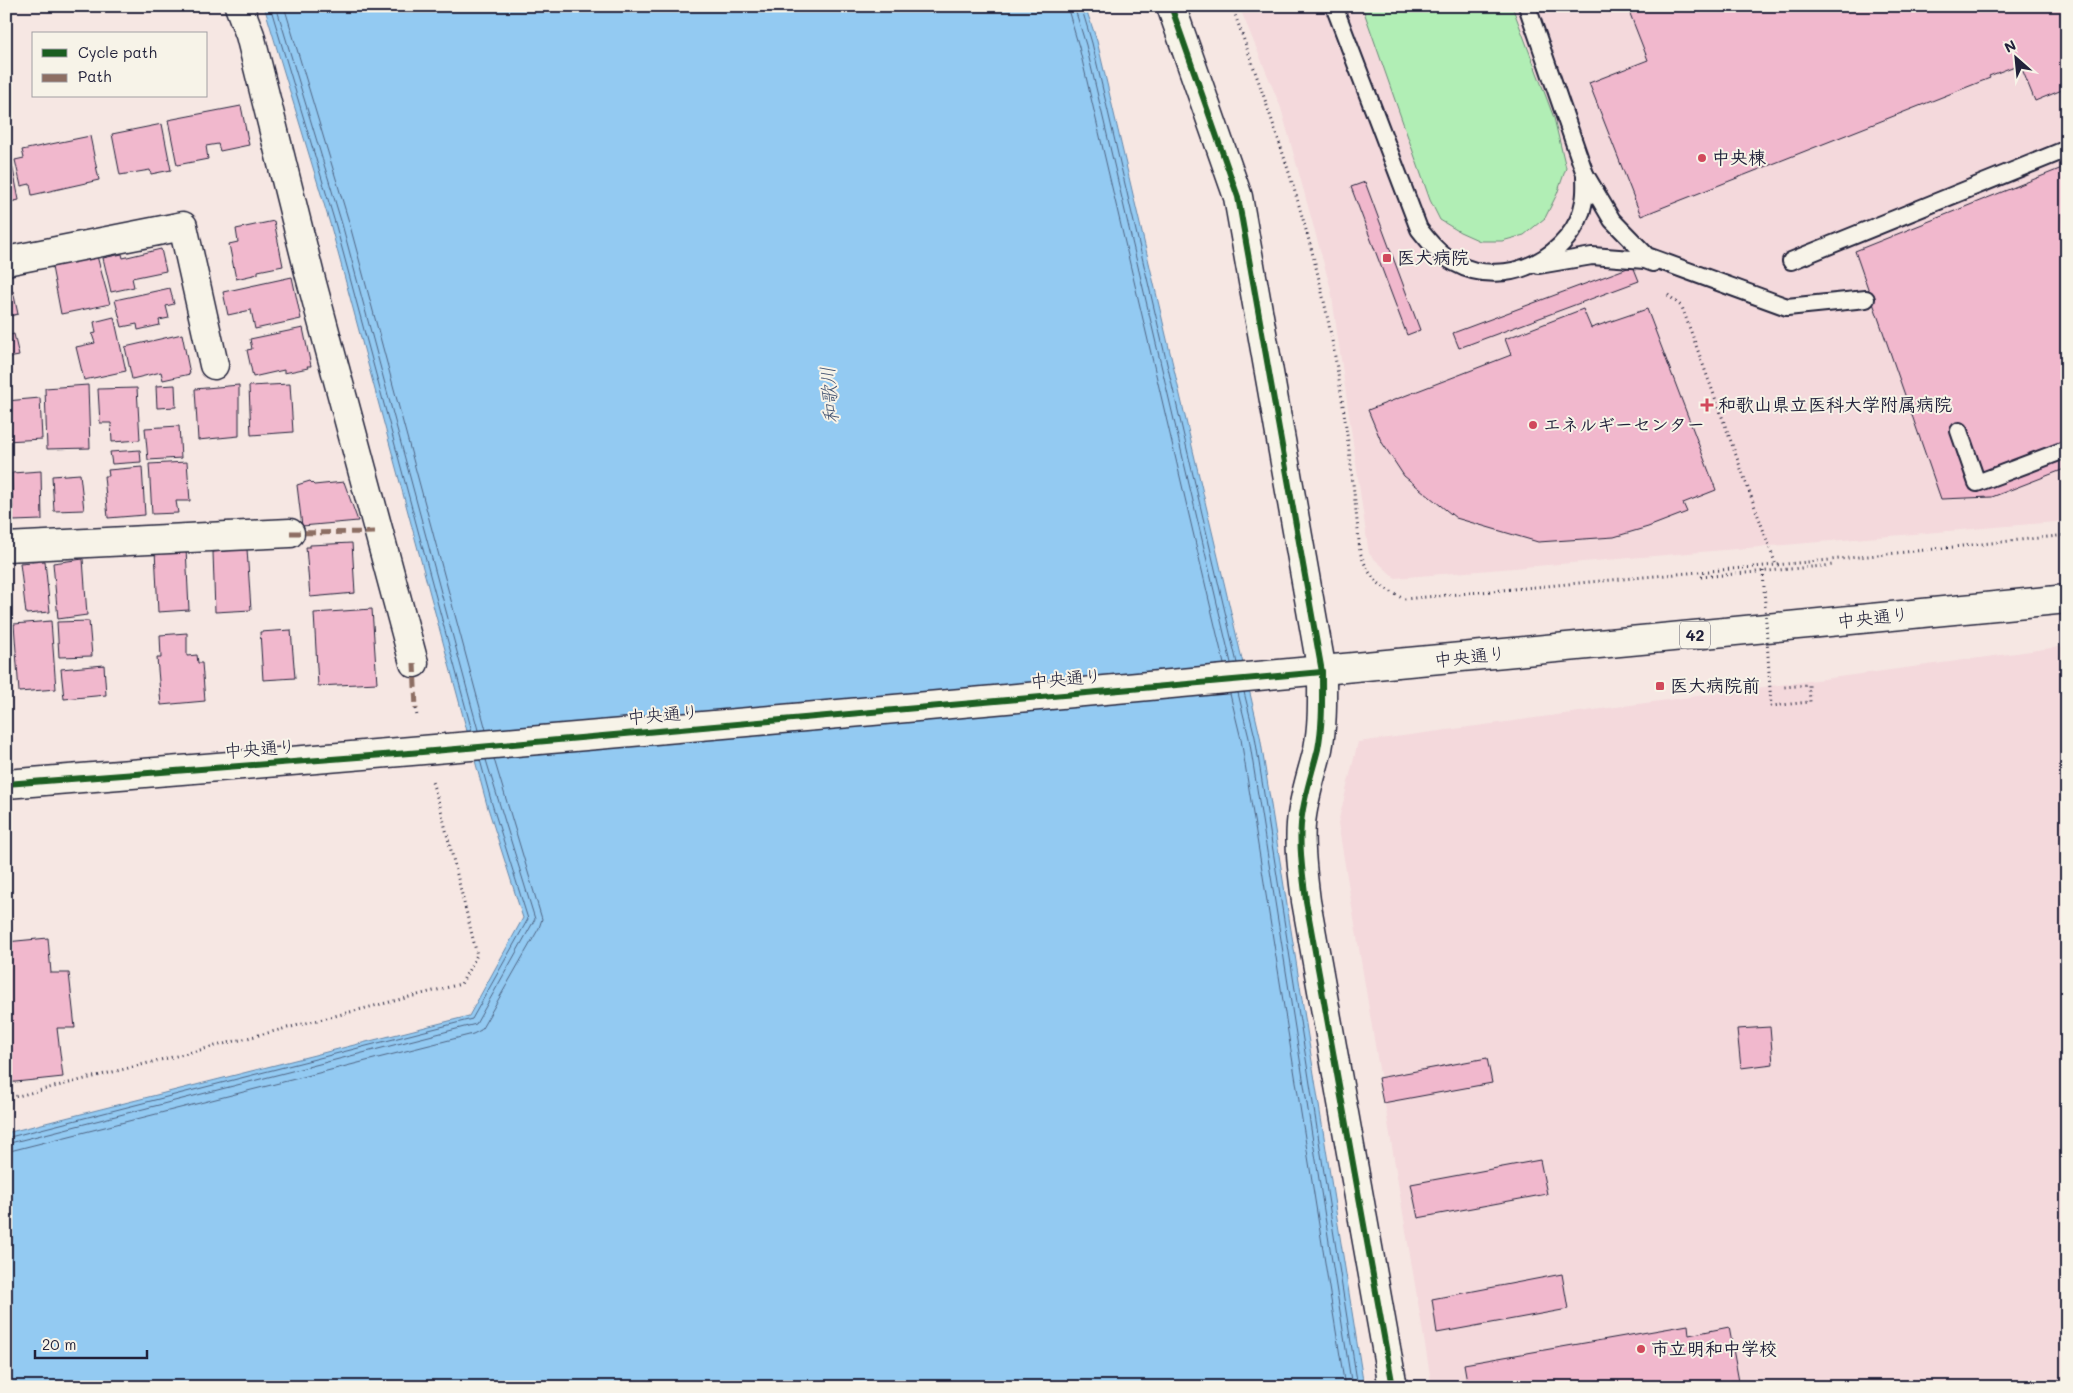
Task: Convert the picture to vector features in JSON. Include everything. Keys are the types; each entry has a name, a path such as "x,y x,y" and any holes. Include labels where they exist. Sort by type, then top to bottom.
{"main road":[{"path":"239,6 250,35 310,276 414,663"},
{"path":"1171,6 1238,196 1322,672 1321,728 1315,761 1304,802 1301,826 1302,863 1306,901 1393,1387"},
{"path":"6,261 183,226 214,365"},
{"path":"6,547 290,533"},
{"name":"中央通り","path":"6,784 454,749 1322,672 2067,599"}],"lane":[{"path":"1334,6 1419,229 1436,250 1457,264 1481,272 1507,273 1532,266 1592,256 1645,260 1786,311 1865,300 1787,307 1647,256 1612,220 1585,174 1527,6"},
{"path":"1791,261 2067,150"},
{"path":"1532,266 1556,250 1574,228 1584,201 1585,174"},
{"path":"1959,431 1977,483 2067,449"}],"path":[{"path":"1232,6 1307,231 1331,337 1360,552 1366,570 1380,586 1404,599 2067,536"},
{"path":"1667,295 1682,307 1776,564"},
{"path":"1701,577 1834,565"},
{"path":"1763,571 1771,706 1810,702 1809,685 1784,687"},
{"path":"6,1099 461,984 478,955 440,806"}],"shaded area":[{"name":"和歌山県立医科大学附属病院","path":"1239,6 2067,6 2067,521 1395,578 1369,554 1331,290 1281,108"},
{"path":"2067,646 2067,1387 1432,1387 1338,823 1358,742"}],"green space":[{"path":"1362,6 1512,6 1554,118 1566,168 1557,194 1545,218 1524,235 1502,241 1480,241 1440,220 1430,200"}],"water":[{"name":"和歌川","path":"264,6 1085,6 1097,41 1260,736 1364,1387 6,1387 6,1133 469,1016 523,918 487,805 331,227"}],"building":[{"name":"中央棟","path":"1627,6 2067,6 2067,88 2035,101 2020,64 1989,76 1990,78 1641,216 1589,83 1648,60"},
{"path":"241,106 249,145 220,151 218,144 206,146 208,159 177,165 168,120"},
{"path":"162,124 171,170 151,174 150,170 120,175 112,134"},
{"path":"90,136 99,180 32,195 30,184 21,186 15,160 24,158 22,150"},
{"path":"10,154 19,200 6,203 6,155"},
{"path":"2067,166 2067,468 1992,497 1941,499 1855,251"},
{"path":"1365,182 1420,330 1407,335 1351,187"},
{"path":"274,221 283,266 258,271 258,274 236,279 229,244 238,242 236,229"},
{"path":"161,249 166,271 132,278 134,287 111,292 103,258 122,254 123,258"},
{"path":"97,256 110,304 61,314 52,267"},
{"path":"1633,266 1639,281 1459,348 1453,333"},
{"path":"292,277 301,319 255,329 251,310 228,315 223,292"},
{"path":"170,288 174,304 166,306 169,318 159,320 160,325 138,330 137,324 122,327 115,300"},
{"path":"13,291 18,314 6,317 6,293"},
{"name":"エネルギーセンター","path":"1583,309 1591,328 1647,309 1716,490 1683,503 1687,512 1648,527 1614,537 1538,542 1456,518 1404,476 1381,441 1368,410 1511,355 1505,339"},
{"path":"114,317 126,371 84,380 76,347 95,343 92,334 96,333 94,322"},
{"path":"303,328 311,366 284,373 284,370 253,377 247,350 252,349 250,339"},
{"path":"14,334 19,356 8,358 10,372 6,373 6,336"},
{"path":"182,334 190,374 163,380 161,372 132,379 125,347"},
{"path":"290,384 293,432 251,435 249,386"},
{"path":"88,385 90,448 47,449 45,388"},
{"path":"175,385 176,407 157,408 156,386"},
{"path":"239,385 239,436 198,440 195,389"},
{"path":"137,388 140,440 112,442 111,423 100,423 98,389"},
{"path":"40,398 42,439 6,441 6,401"},
{"path":"179,426 181,458 148,460 145,428"},
{"path":"140,450 141,462 112,464 110,452"},
{"path":"187,462 190,501 176,501 178,513 152,514 149,464"},
{"path":"142,467 145,515 108,518 104,476 109,476 108,470"},
{"path":"41,471 42,520 13,521 12,473"},
{"path":"80,474 84,510 54,511 52,476"},
{"path":"310,481 314,485 344,482 358,521 302,526 297,485"},
{"path":"352,543 355,593 310,597 306,547 310,547 310,545"},
{"path":"186,548 189,610 158,612 155,550"},
{"path":"247,549 251,610 215,612 213,552"},
{"path":"83,559 87,615 58,619 53,563"},
{"path":"45,561 50,612 26,614 20,563"},
{"path":"372,609 377,683 318,686 314,613"},
{"path":"51,621 56,689 19,692 14,624"},
{"path":"89,621 92,656 59,657 57,622"},
{"path":"291,630 295,678 263,680 260,632"},
{"path":"187,633 187,656 197,655 198,663 202,663 205,701 161,705 157,658 161,658 160,635"},
{"path":"104,665 106,695 64,699 61,669"},
{"path":"48,938 51,973 69,973 75,1028 57,1028 63,1077 6,1083 6,942"},
{"path":"1770,1027 1773,1064 1741,1068 1737,1029"},
{"path":"1487,1058 1492,1083 1383,1103 1378,1078"},
{"path":"1540,1160 1547,1194 1418,1218 1411,1184"},
{"path":"1562,1274 1568,1309 1437,1333 1432,1299"},
{"name":"市立明和中学校","path":"1688,1325 1689,1335 1729,1327 1740,1387 1468,1387 1464,1364"}],"marked path":[{"path":"290,533 378,532"},
{"path":"414,663 416,709"}],"cycle path":[{"path":"1171,6 1238,197 1322,672 1320,739 1301,824 1303,872 1306,901 1393,1387"},
{"path":"6,784 422,752 1322,672"}],"place":[{"name":"中央棟","path":"1702,158"},
{"name":"医大病院","path":"1387,258"},
{"name":"和歌山県立医科大学附属病院","path":"1707,405"},
{"name":"エネルギーセンター","path":"1533,425"},
{"name":"医大病院前","path":"1660,686"},
{"name":"市立明和中学校","path":"1641,1349"}]}
